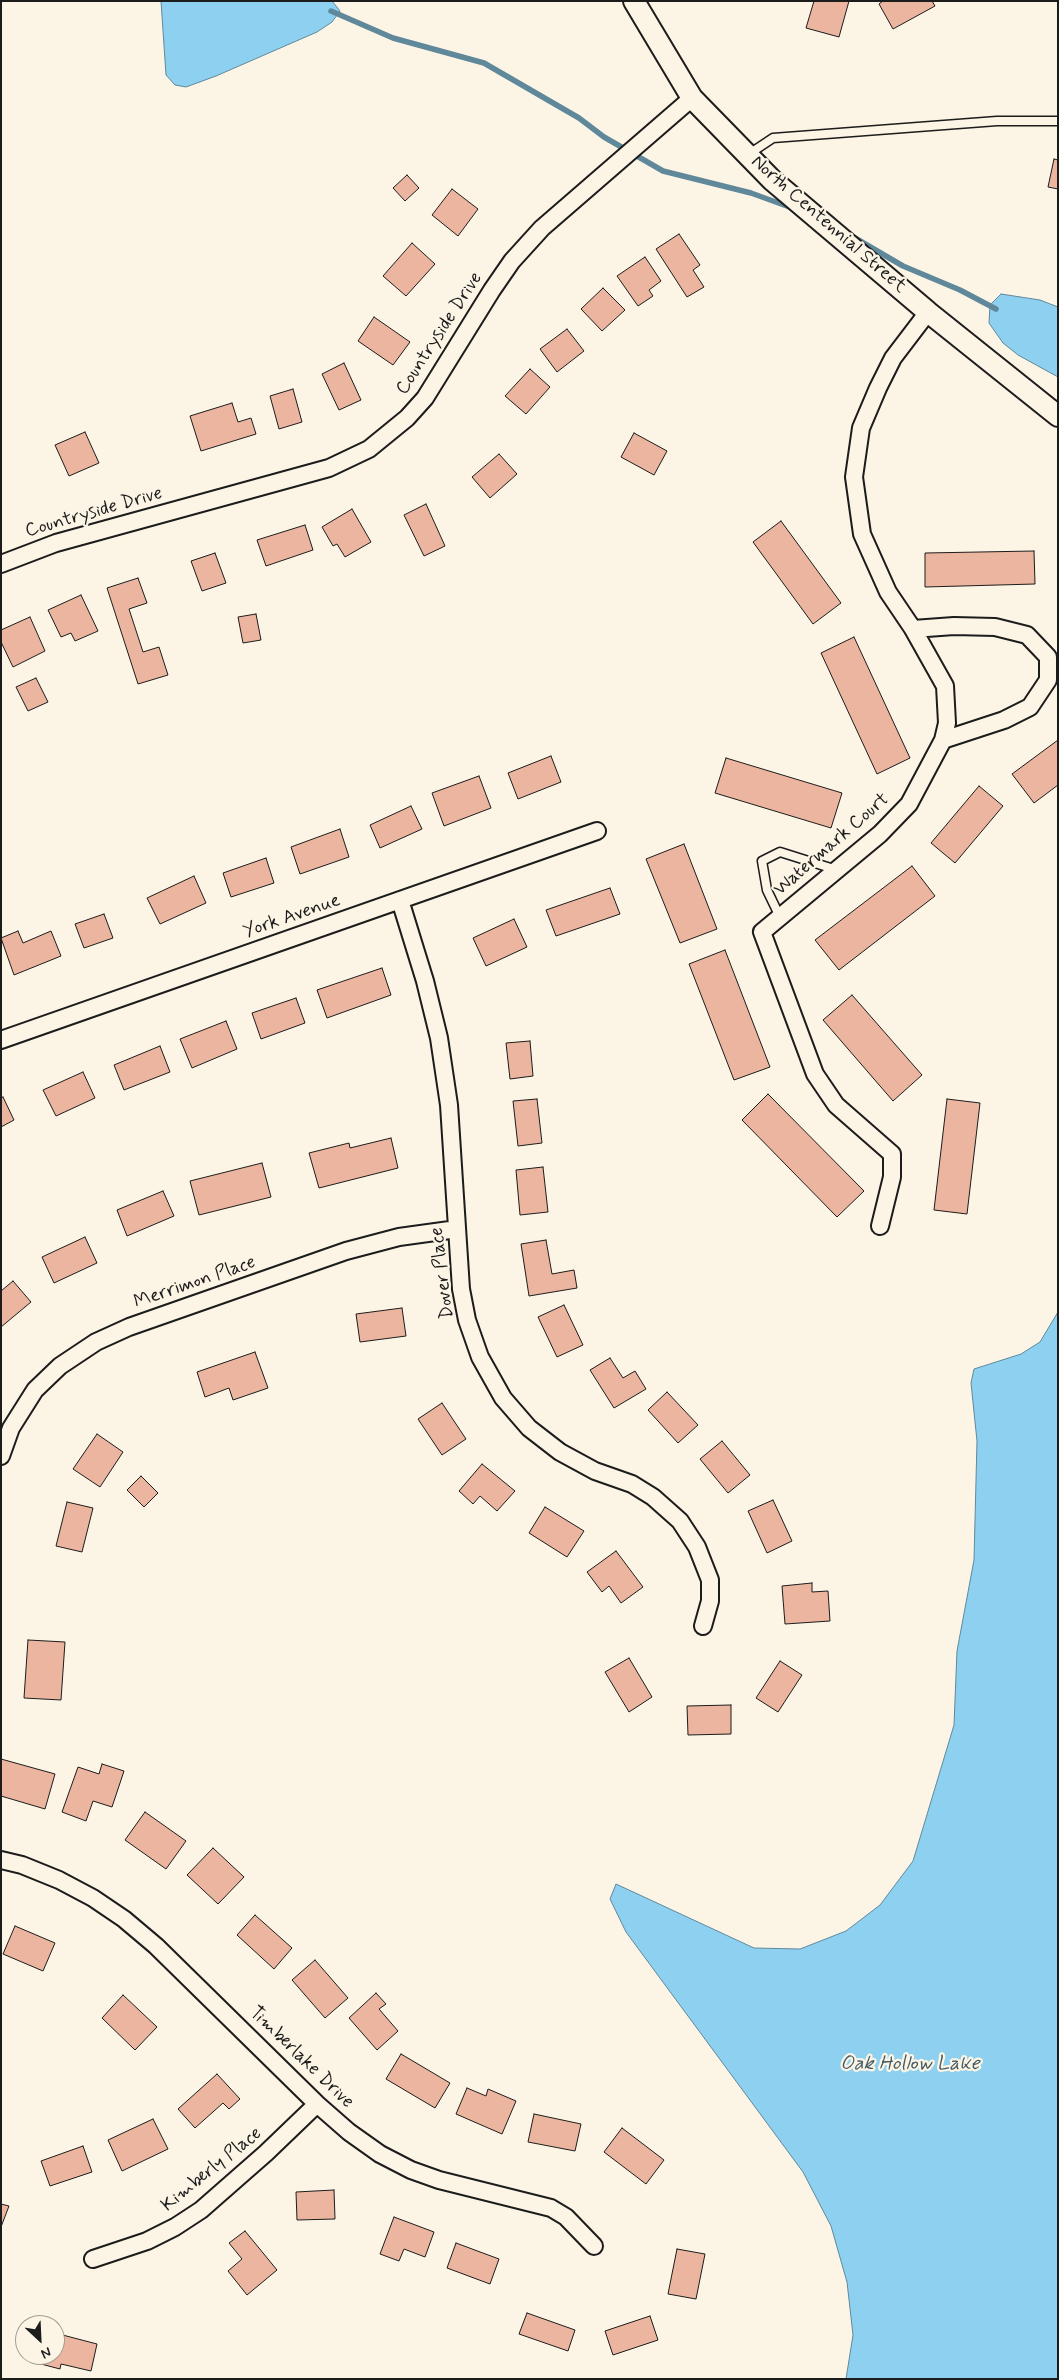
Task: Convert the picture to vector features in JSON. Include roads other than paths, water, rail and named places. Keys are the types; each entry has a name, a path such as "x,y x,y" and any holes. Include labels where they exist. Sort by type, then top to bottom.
{"street":[{"name":"North Centennial Street","path":"634,1 692,98 772,180 928,312 1058,416"},
{"name":"Countryside Drive","path":"1,564 56,543 329,468 369,449 407,418 424,398 492,290 512,262 542,228 692,98"},
{"name":"Watermark Court","path":"880,1226 892,1177 892,1154 836,1105 815,1074 762,932 880,834 909,804 943,740 947,723 945,686 913,630 888,592 862,534 854,477 861,428 878,388 893,358 928,312"},
{"path":"913,630 954,626 995,627 1028,635 1048,657 1048,680 1030,707 1004,720 943,740"},
{"name":"York Avenue","path":"1,1040 597,831"},
{"name":"Dover Place","path":"400,900 425,981 439,1038 449,1105 461,1289 467,1320 480,1357 503,1398 530,1428 560,1452 595,1471 632,1484 658,1500 680,1521 697,1547 710,1580 710,1601 704,1626"},
{"name":"Merrimon Place","path":"1,1456 11,1428 35,1390 60,1366 96,1342 129,1327 346,1251 399,1237 457,1230"},
{"name":"Timberlake Drive","path":"1,1860 22,1865 59,1880 93,1898 124,1919 156,1946 317,2104 372,2148 411,2170 439,2180 551,2208 566,2217 594,2246"},
{"name":"Kimberly Place","path":"93,2259 147,2241 175,2227 201,2210 266,2153 317,2104"}],"lane":[{"path":"748,155 773,138 996,121 1058,120"},
{"path":"780,917 767,890 762,861 780,852 837,870"}],"water":[{"path":"161,1 332,1 340,11 332,22 317,32 186,87 175,85 166,75"},
{"path":"1001,294 1040,300 1058,307 1058,377 1018,355 1003,343 989,323 990,305"},
{"name":"Oak Hollow Lake","path":"1058,1312 1058,2379 846,2379 853,2335 847,2282 831,2226 803,2172 626,1932 610,1899 616,1884 754,1948 800,1949 846,1931 880,1905 913,1861 954,1725 957,1651 974,1560 977,1441 971,1383 974,1369 1021,1354 1040,1342"}],"waterway":[{"path":"331,11 393,38 484,63 579,118 604,137 663,171 751,193 795,209"},
{"path":"855,238 903,266 960,290 996,309"}]}
